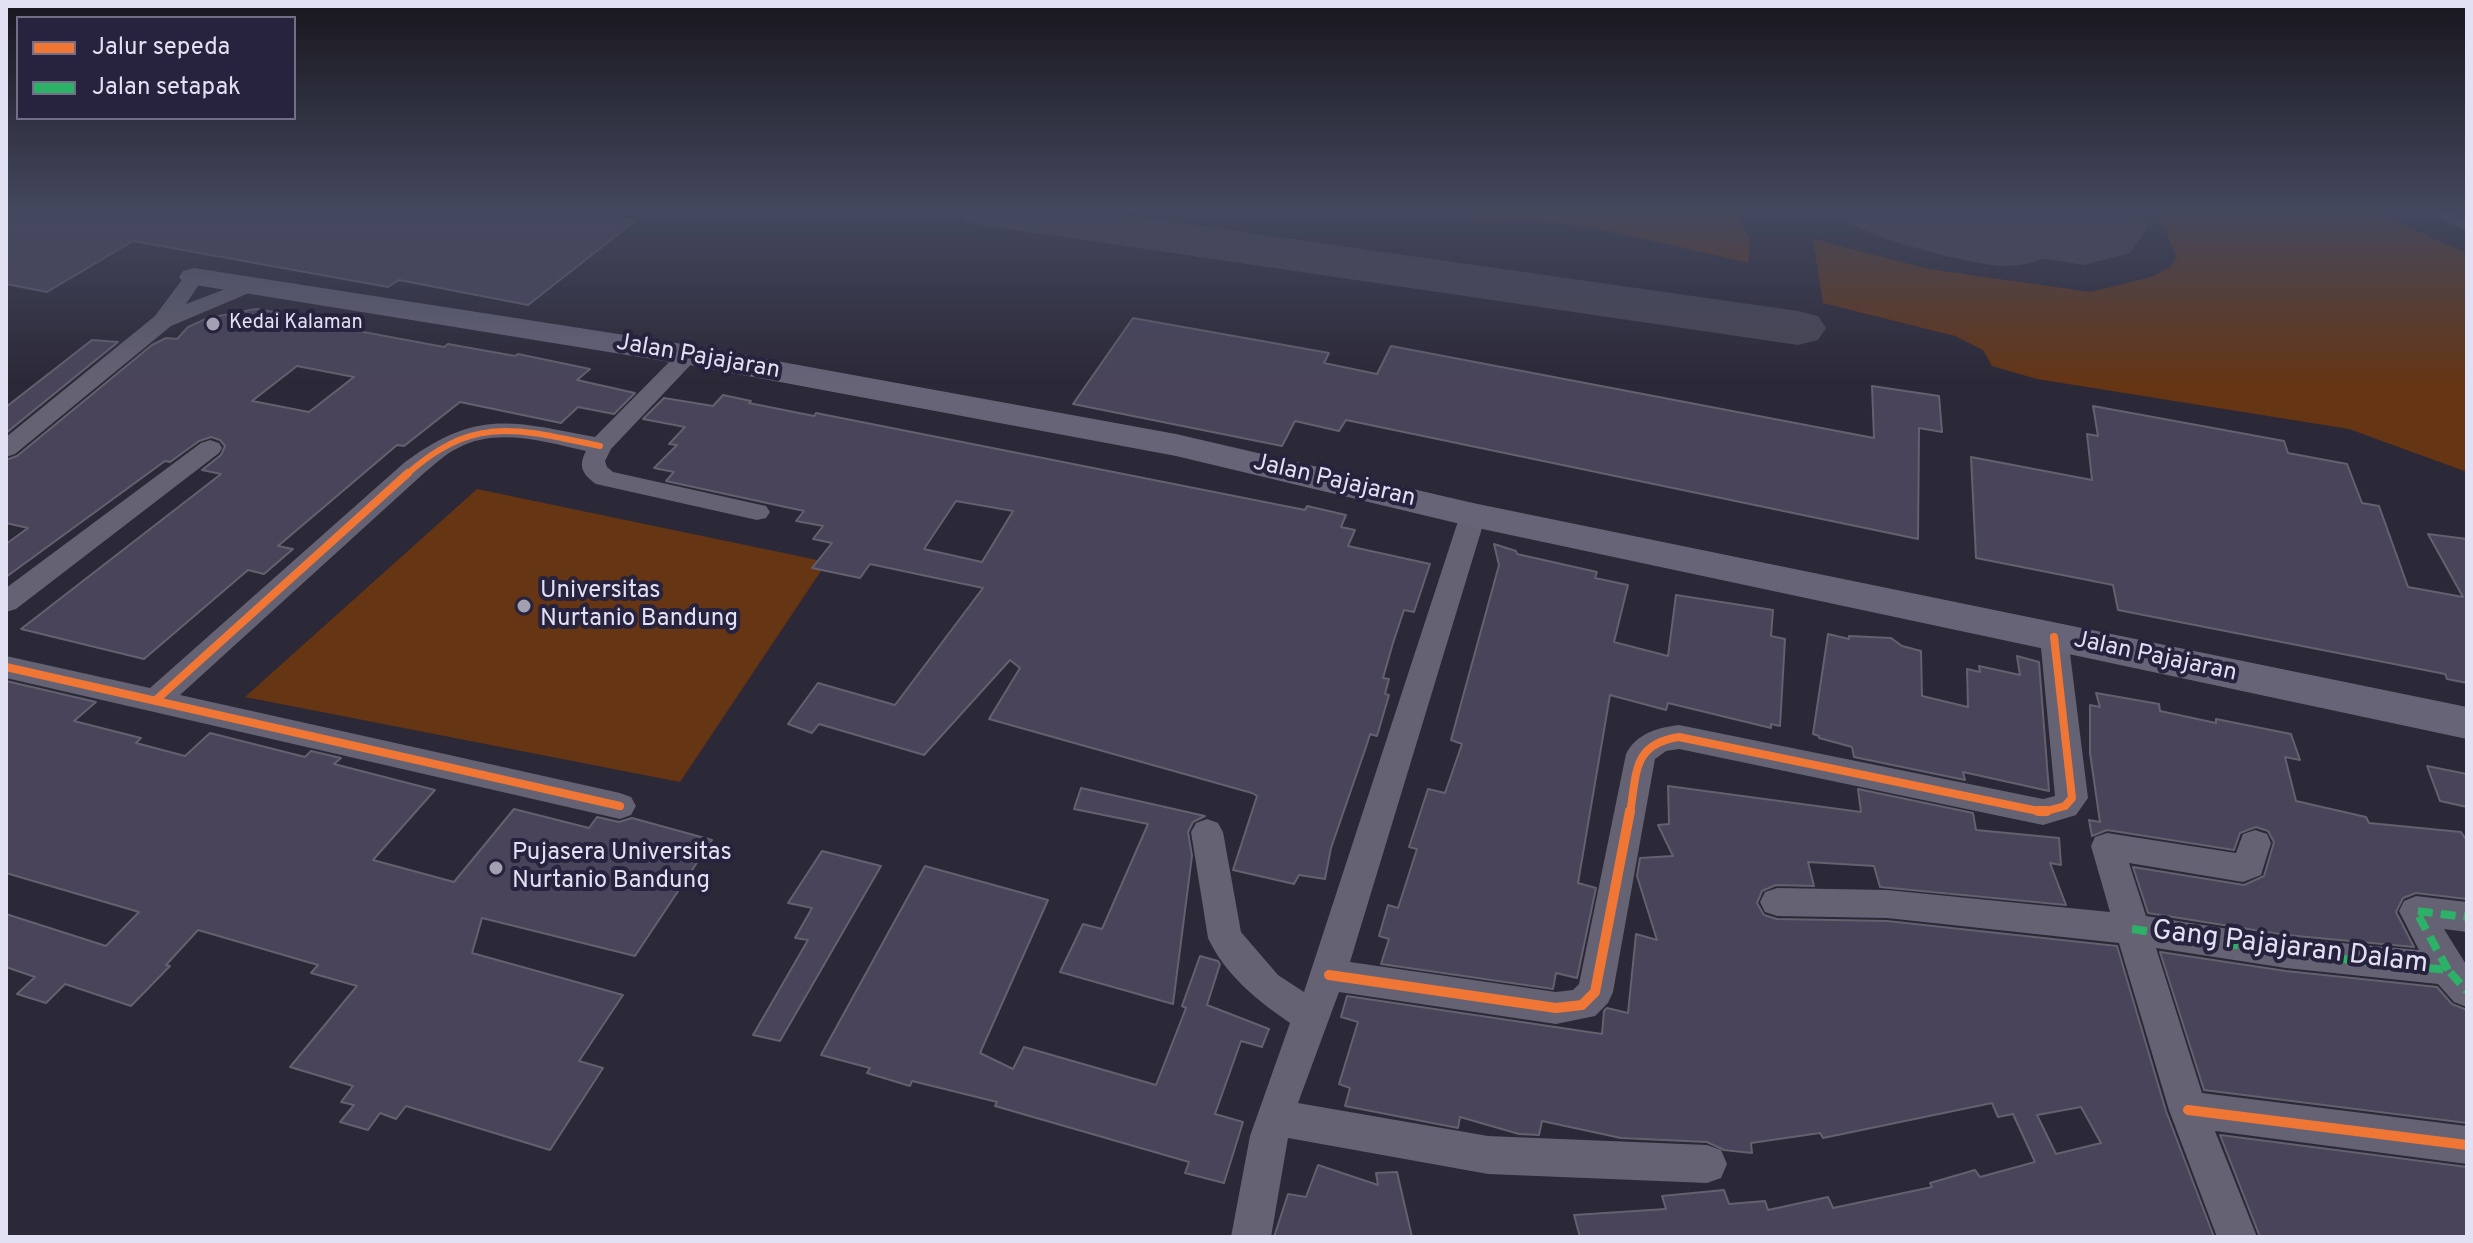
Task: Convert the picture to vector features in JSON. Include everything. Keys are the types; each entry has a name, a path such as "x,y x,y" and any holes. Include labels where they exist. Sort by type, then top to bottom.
{"main road":[{"name":"Jalan Pajajaran","path":"194,277 689,355 1176,445 1473,515 2467,723"}],"street":[{"path":"6,449 163,321 194,277"},
{"path":"163,321 249,286"},
{"path":"689,355 600,446 593,461 595,471 605,478 757,512"},
{"path":"156,700 414,468 450,442 483,432 507,429 600,446"},
{"path":"6,602 210,448"},
{"path":"1251,1237 1253,1208 1276,1117 1310,1016 1329,975 1473,515"},
{"path":"1329,975 1556,1008 1582,1005 1595,992 1641,754 1658,740 1679,737 2043,812 2056,811 2072,798 2054,637"},
{"path":"6,667 620,806"},
{"path":"1207,832 1225,938 1265,986 1310,1016"},
{"path":"2237,1237 2188,1110 2107,846 2243,868 2249,865 2255,843"},
{"name":"Gang Pajajaran Dalam","path":"1777,902 1887,904 2132,929 2458,980"},
{"name":"Gang Pajajaran Dalam","path":"2458,980 2416,911 2467,917"},
{"path":"2188,1110 2289,1120 2467,1145"},
{"path":"1276,1117 1488,1155 1707,1164"}],"shaded area":[{"path":"1818,268 1925,268 2091,292 2151,277 2168,268 2467,268 2467,472 2349,429 2037,379 1992,366 1983,350 1955,336 1823,303"},
{"path":"477,489 827,562 680,782 245,697"}],"building":[{"path":"6,268 87,268 47,292 6,284"},
{"path":"283,268 575,268 528,305 399,280 388,287"},
{"path":"256,309 287,314 283,317 444,347 448,344 515,356 518,354 590,369 577,380 635,393 614,414 578,407 561,423 460,402 404,446 397,445 278,546 293,549 264,574 248,570 144,659 21,629 221,474 202,470 221,455 225,446 211,437 199,441 170,462 165,461 6,577 6,544 28,528 6,523 6,460 17,456 152,345 166,338 177,339 188,327 208,318","holes":["297,366 354,377 309,412 252,401"]},
{"path":"1133,318 1329,353 1324,363 1377,374 1391,346 1874,438 1872,386 1939,396 1942,432 1919,428 1918,539 1346,420 1339,431 1295,421 1282,446 1073,404"},
{"path":"92,340 118,342 6,433 6,407"},
{"path":"723,395 814,416 816,413 1305,510 1307,506 1346,515 1341,527 1355,530 1348,546 1430,564 1414,612 1404,610 1393,643 1383,678 1389,679 1385,694 1389,695 1377,736 1370,734 1331,848 1325,879 1299,875 1294,884 1233,870 1257,796 1252,793 989,719 1020,668 1010,660 924,755 819,724 812,733 788,724 818,683 895,705 983,588 870,564 860,578 812,568 832,543 813,539 823,526 796,521 804,511 666,481 674,472 654,468 677,445 669,444 685,427 643,419 664,398 713,406","holes":["956,501 1013,511 982,562 924,549"]},
{"path":"2093,406 2284,441 2288,453 2347,464 2362,503 2379,506 2408,587 2463,597 2428,534 2467,539 2467,683 2447,679 2445,674 2118,610 2113,585 1976,558 1971,457 2092,480 2087,434 2098,436"},
{"path":"1494,544 1517,554 1597,572 1595,578 1628,585 1614,642 1668,656 1676,595 1773,610 1771,636 1785,639 1780,726 1771,724 1771,728 1668,703 1666,710 1610,695 1578,883 1596,888 1577,978 1556,973 1553,989 1381,964 1389,939 1379,936 1388,905 1398,908 1417,849 1409,847 1428,789 1445,793 1462,744 1451,740 1499,565"},
{"path":"1828,634 1849,639 1849,636 1891,638 1902,646 1921,651 1922,696 1968,707 1967,669 1980,672 1979,666 2020,675 2017,656 2039,662 2049,791 1963,772 1965,780 1854,757 1852,747 1813,734"},
{"path":"6,681 96,702 74,721 141,738 136,743 185,756 210,733 305,757 311,751 341,758 334,764 435,790 373,860 454,882 514,809 589,828 597,817 619,822 632,818 712,840 635,956 482,918 472,953 623,995 579,1061 603,1068 550,1150 406,1106 396,1119 380,1113 368,1130 340,1122 354,1105 341,1102 353,1086 290,1067 357,986 311,973 318,965 198,930 166,965 170,966 131,1006 65,984 46,1003 17,994 35,977 6,967 6,914 106,946 139,912 6,873"},
{"path":"2096,693 2159,704 2160,711 2216,723 2216,719 2291,734 2300,760 2285,757 2296,801 2366,817 2369,823 2461,832 2467,841 2467,899 2416,893 2403,898 2396,912 2414,947 2286,935 2148,913 2133,867 2244,885 2264,876 2274,842 2268,831 2256,827 2240,833 2234,850 2107,830 2092,836 2089,820 2100,822 2090,753 2090,705 2100,707"},
{"path":"2427,766 2467,774 2467,807 2440,801"},
{"path":"1668,786 1861,812 1858,789 1973,813 1976,830 2059,838 2061,865 2050,863 2066,905 1880,887 1874,866 1808,862 1814,886 1776,885 1762,891 1757,903 1764,915 1777,919 1887,921 2117,946 2166,1111 2214,1237 1580,1237 1574,1215 1666,1209 1662,1196 1724,1190 1729,1204 1765,1201 1768,1210 1828,1197 1833,1208 1932,1187 1930,1183 1975,1170 1980,1177 2035,1162 2013,1114 1998,1117 1992,1103 1823,1138 1820,1133 1751,1143 1752,1153 1724,1150 1707,1142 1621,1138 1542,1121 1539,1135 1519,1134 1460,1117 1458,1128 1345,1106 1350,1088 1339,1084 1358,1022 1341,1017 1347,996 1602,1034 1607,1008 1628,1013 1636,934 1657,940 1637,876 1640,858 1673,856 1658,825 1669,824","holes":["2081,1107 2101,1143 2056,1154 2037,1115"]},
{"path":"1081,788 1205,816 1193,822 1188,832 1192,856 1173,1004 1060,972 1083,924 1102,929 1148,824 1074,809"},
{"path":"822,851 881,866 780,1041 753,1035 808,940 795,938 812,908 788,903"},
{"path":"925,866 1048,900 980,1053 1013,1069 1024,1047 1156,1085 1186,1008 1182,1006 1200,956 1218,961 1220,964 1207,1005 1269,1029 1262,1047 1241,1041 1215,1114 1243,1122 1224,1183 1185,1173 1189,1162 995,1106 997,1102 912,1081 910,1086 867,1073 870,1068 821,1055"},
{"path":"2160,952 2286,971 2437,987 2452,1004 2467,1010 2467,1123 2204,1090"},
{"path":"2220,1135 2467,1167 2467,1237 2260,1237"},
{"path":"1318,1165 1378,1185 1376,1173 1397,1172 1412,1237 1274,1237 1288,1194 1306,1197"}],"taxiway":[{"path":"1383,268 1798,328"}],"marked path":[{"path":"2448,970 2416,911 2467,917"},
{"path":"2132,929 2286,953 2448,970 2467,991"}],"cycle path":[{"path":"156,700 414,468 450,442 468,435 505,430 544,434 600,446"},
{"path":"1329,975 1556,1008 1582,1005 1595,992 1641,754 1658,740 1679,737 2043,812 2065,806 2072,798 2054,637"},
{"path":"6,667 620,806"},
{"path":"2188,1110 2467,1145"}],"place":[{"name":"Kedai Kalaman","path":"213,324"},
{"name":"Universitas Nurtanio Bandung","path":"524,606"},
{"name":"Pujasera Universitas Nurtanio Bandung","path":"496,868"}]}
